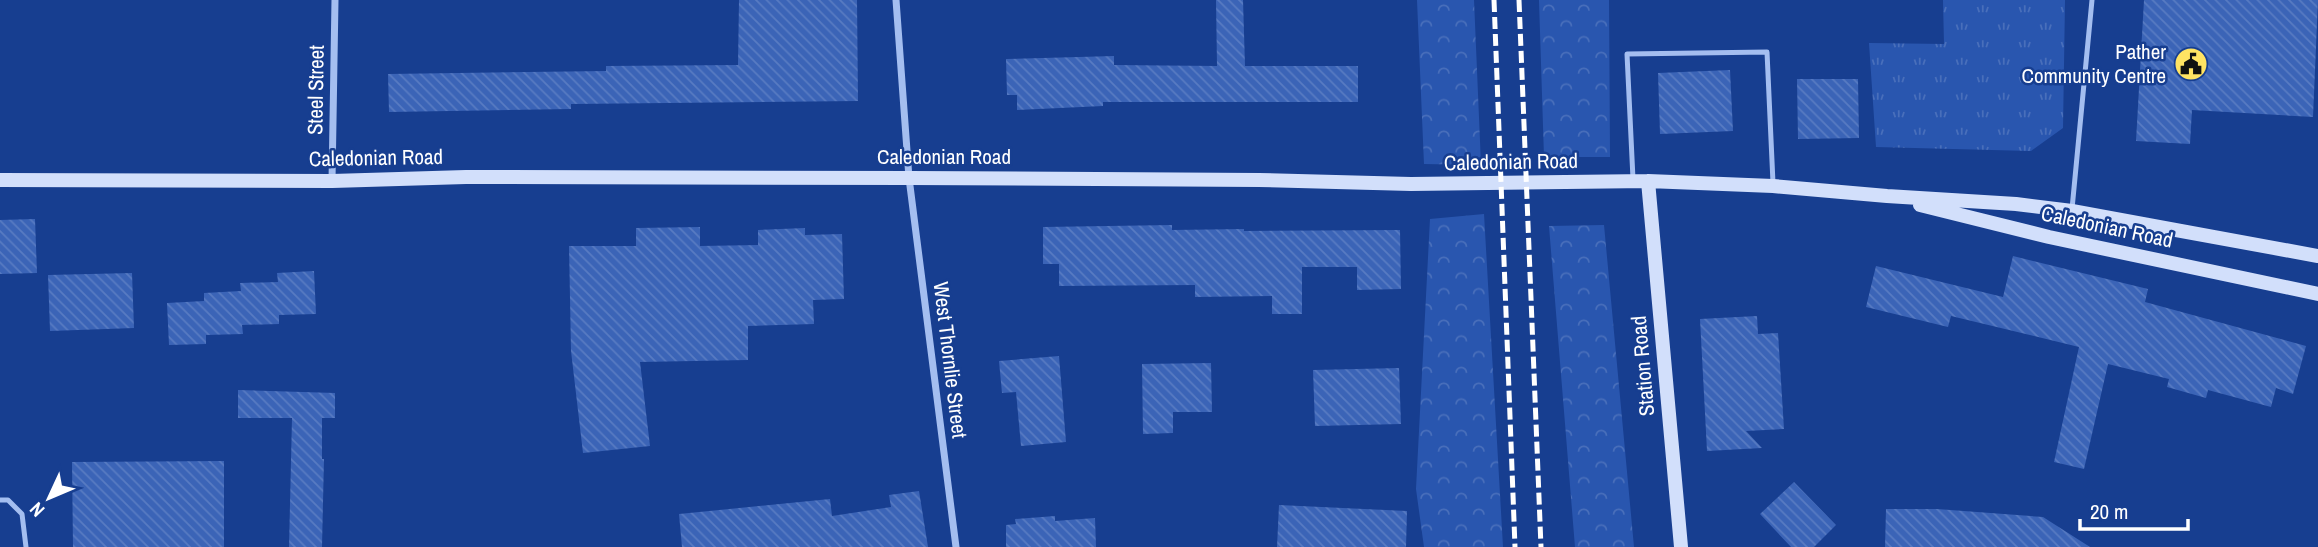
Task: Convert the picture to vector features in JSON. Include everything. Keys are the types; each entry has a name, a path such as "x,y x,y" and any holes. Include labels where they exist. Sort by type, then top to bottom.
{"main road":[{"name":"Caledonian Road","path":"0,180 332,181 466,177 1259,180 1411,184 1641,181 1773,186 1887,197 2016,204 2072,211 2318,256"},
{"name":"Station Road","path":"1641,181 1681,547"},
{"name":"Caledonian Road","path":"1887,197 2049,237 2318,294"}],"street":[{"name":"Steel Street","path":"332,181 335,0"},
{"name":"West Thornlie Street","path":"896,0 909,178 956,547"}],"lane":[{"path":"2072,211 2092,0"},
{"path":"1641,181 1627,54 1767,52 1773,186"},
{"path":"0,500 8,500 22,514 26,547"}],"green space":[{"path":"1417,0 1474,0 1481,165 1424,164"},
{"path":"1539,0 1609,0 1610,157 1544,157"},
{"path":"1943,0 2065,0 2063,128 2031,151 1876,147 1869,43 1944,44"},
{"path":"1484,214 1503,547 1424,547 1416,489 1430,219"},
{"path":"1604,225 1634,547 1575,547 1549,226"}],"building":[{"path":"739,0 857,0 858,101 571,104 571,109 389,112 388,74 606,71 606,66 738,65"},
{"path":"1216,0 1243,0 1245,66 1358,66 1358,102 1103,102 1103,106 1017,110 1017,95 1007,95 1006,59 1114,56 1114,65 1217,66"},
{"path":"2144,0 2318,0 2313,117 2192,110 2190,144 2136,141"},
{"path":"1730,70 1733,131 1660,134 1658,73"},
{"path":"1797,79 1858,79 1859,138 1798,139"},
{"path":"35,219 37,273 0,274 0,220"},
{"path":"1172,225 1172,230 1400,230 1401,289 1357,290 1357,267 1302,267 1302,314 1272,314 1272,296 1195,297 1195,285 1059,286 1059,264 1043,264 1043,227"},
{"path":"700,227 700,246 758,245 758,230 805,228 805,235 842,234 844,299 813,300 814,324 748,326 748,360 640,362 650,446 583,453 571,351 569,246 636,246 636,228"},
{"path":"2013,256 2148,289 2145,302 2306,346 2293,394 2276,388 2271,407 2208,390 2206,398 2167,387 2169,379 2108,364 2084,469 2054,462 2079,347 1951,316 1948,327 1866,307 1876,266 2003,297"},
{"path":"314,271 316,314 279,315 279,324 242,325 243,334 206,335 206,344 169,345 167,303 204,301 204,293 241,291 240,283 278,282 277,273"},
{"path":"132,273 134,328 50,331 48,275"},
{"path":"1757,316 1758,334 1778,333 1784,429 1746,431 1762,448 1707,451 1700,319"},
{"path":"1059,356 1066,442 1021,446 1016,392 1002,393 999,361"},
{"path":"1211,363 1212,412 1173,412 1173,433 1143,434 1142,364"},
{"path":"1399,368 1401,424 1315,426 1313,370"},
{"path":"238,390 335,393 335,418 322,418 322,547 289,547 292,418 238,418"},
{"path":"224,461 224,547 73,547 72,462"},
{"path":"1794,482 1836,525 1814,547 1791,547 1760,514"},
{"path":"919,491 928,547 682,547 679,514 830,499 832,516 891,507 889,495"},
{"path":"1279,505 1407,511 1406,547 1277,547"},
{"path":"1886,509 1937,509 2043,517 2090,547 1885,547"},
{"path":"1055,516 1055,521 1095,518 1096,547 1006,547 1006,525 1016,524 1015,519"}],"railway":[{"path":"1494,0 1515,547"},
{"path":"1519,0 1541,547"}],"place":[{"name":"Pather Community Centre","path":"2191,64"}]}
